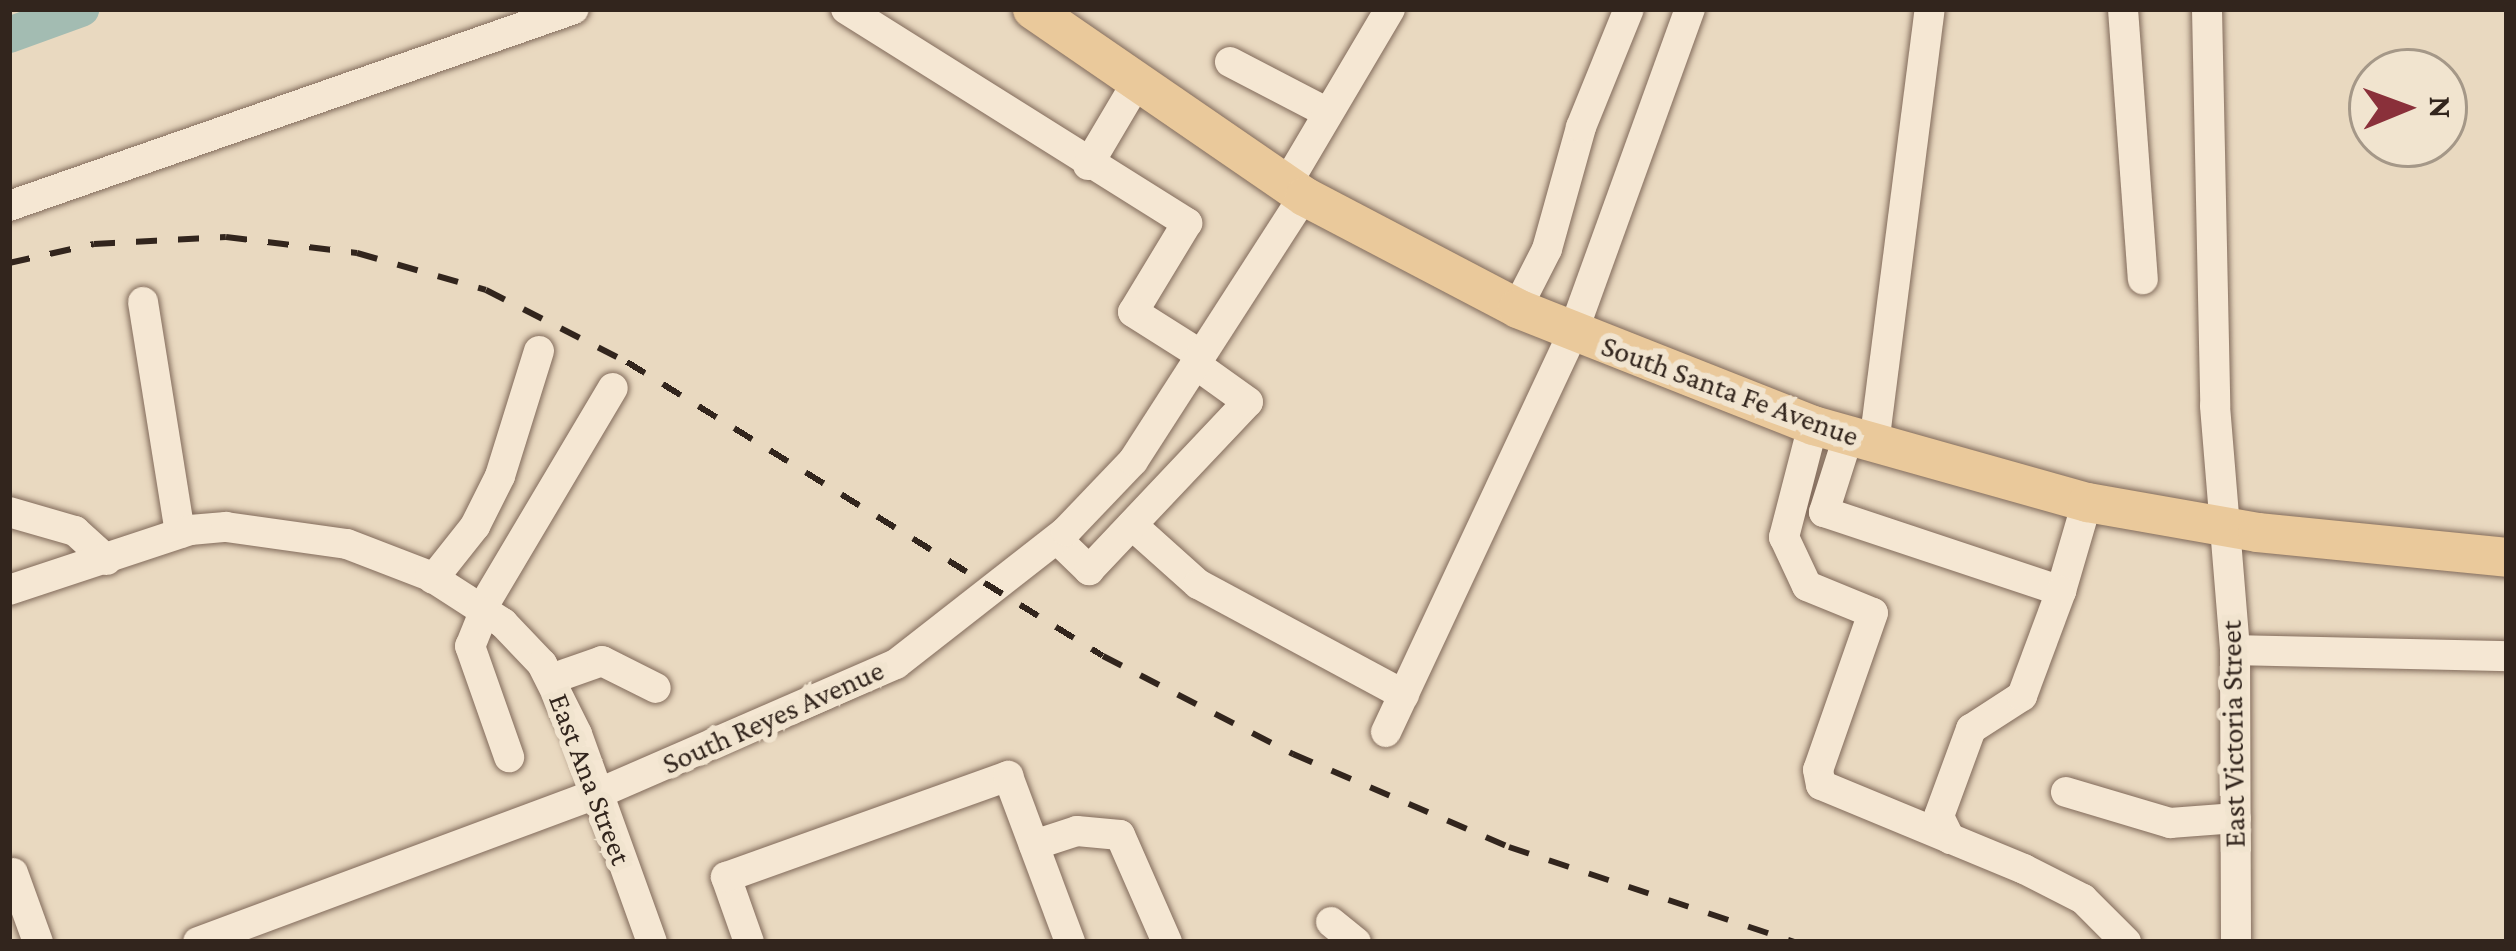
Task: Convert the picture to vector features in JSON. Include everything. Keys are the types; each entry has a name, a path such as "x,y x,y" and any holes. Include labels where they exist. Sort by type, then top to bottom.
{"main road":[{"name":"South Santa Fe Avenue","path":"1033,9 1295,190 1517,308 1845,436 2087,502 2223,526 2507,557"}],"street":[{"path":"9,206 574,9"},
{"path":"846,9 1187,223 1133,312 1248,403 1089,570 1057,539"},
{"name":"South Reyes Avenue","path":"198,942 597,794 896,664 1057,539 1133,461 1198,360 1295,190 1328,113 1390,9"},
{"path":"1517,308 1547,249 1581,127 1629,9"},
{"path":"1386,732 1573,332 1690,9"},
{"path":"1930,9 1845,436 1824,512 2061,591"},
{"path":"2123,9 2144,279"},
{"name":"East Victoria Street","path":"2206,9 2223,526 2235,650 2236,942"},
{"path":"1230,62 1328,113"},
{"path":"1088,165 1137,82"},
{"path":"143,302 179,533"},
{"path":"433,579 475,526 500,476 539,351"},
{"path":"509,757 470,646 482,611 613,388"},
{"path":"1845,436 1784,514 1784,537 1808,586 1873,613 1818,770 1821,785 2024,869 2083,899 2126,942"},
{"path":"1949,839 1939,816 1971,729 2022,696 2061,591 2087,502"},
{"path":"9,512 75,531 106,560"},
{"path":"1132,525 1198,584 1404,695"},
{"name":"East Ana Street","path":"9,590 179,533 299,532 433,579 523,640 551,679 652,942"},
{"path":"2235,650 2507,656"},
{"path":"551,679 602,661 656,688"},
{"path":"749,942 726,878 1008,776 1070,942"},
{"path":"2066,793 2170,823 2236,818"},
{"path":"1034,845 1077,831 1120,835 1167,942"},
{"path":"13,874 38,942"},
{"path":"1331,922 1356,942"}],"waterway":[{"path":"9,35 81,9"}],"railway":[{"path":"9,263 94,244 226,237 357,253 486,290 627,362 1103,656 1293,754 1509,847 1795,942"}]}
